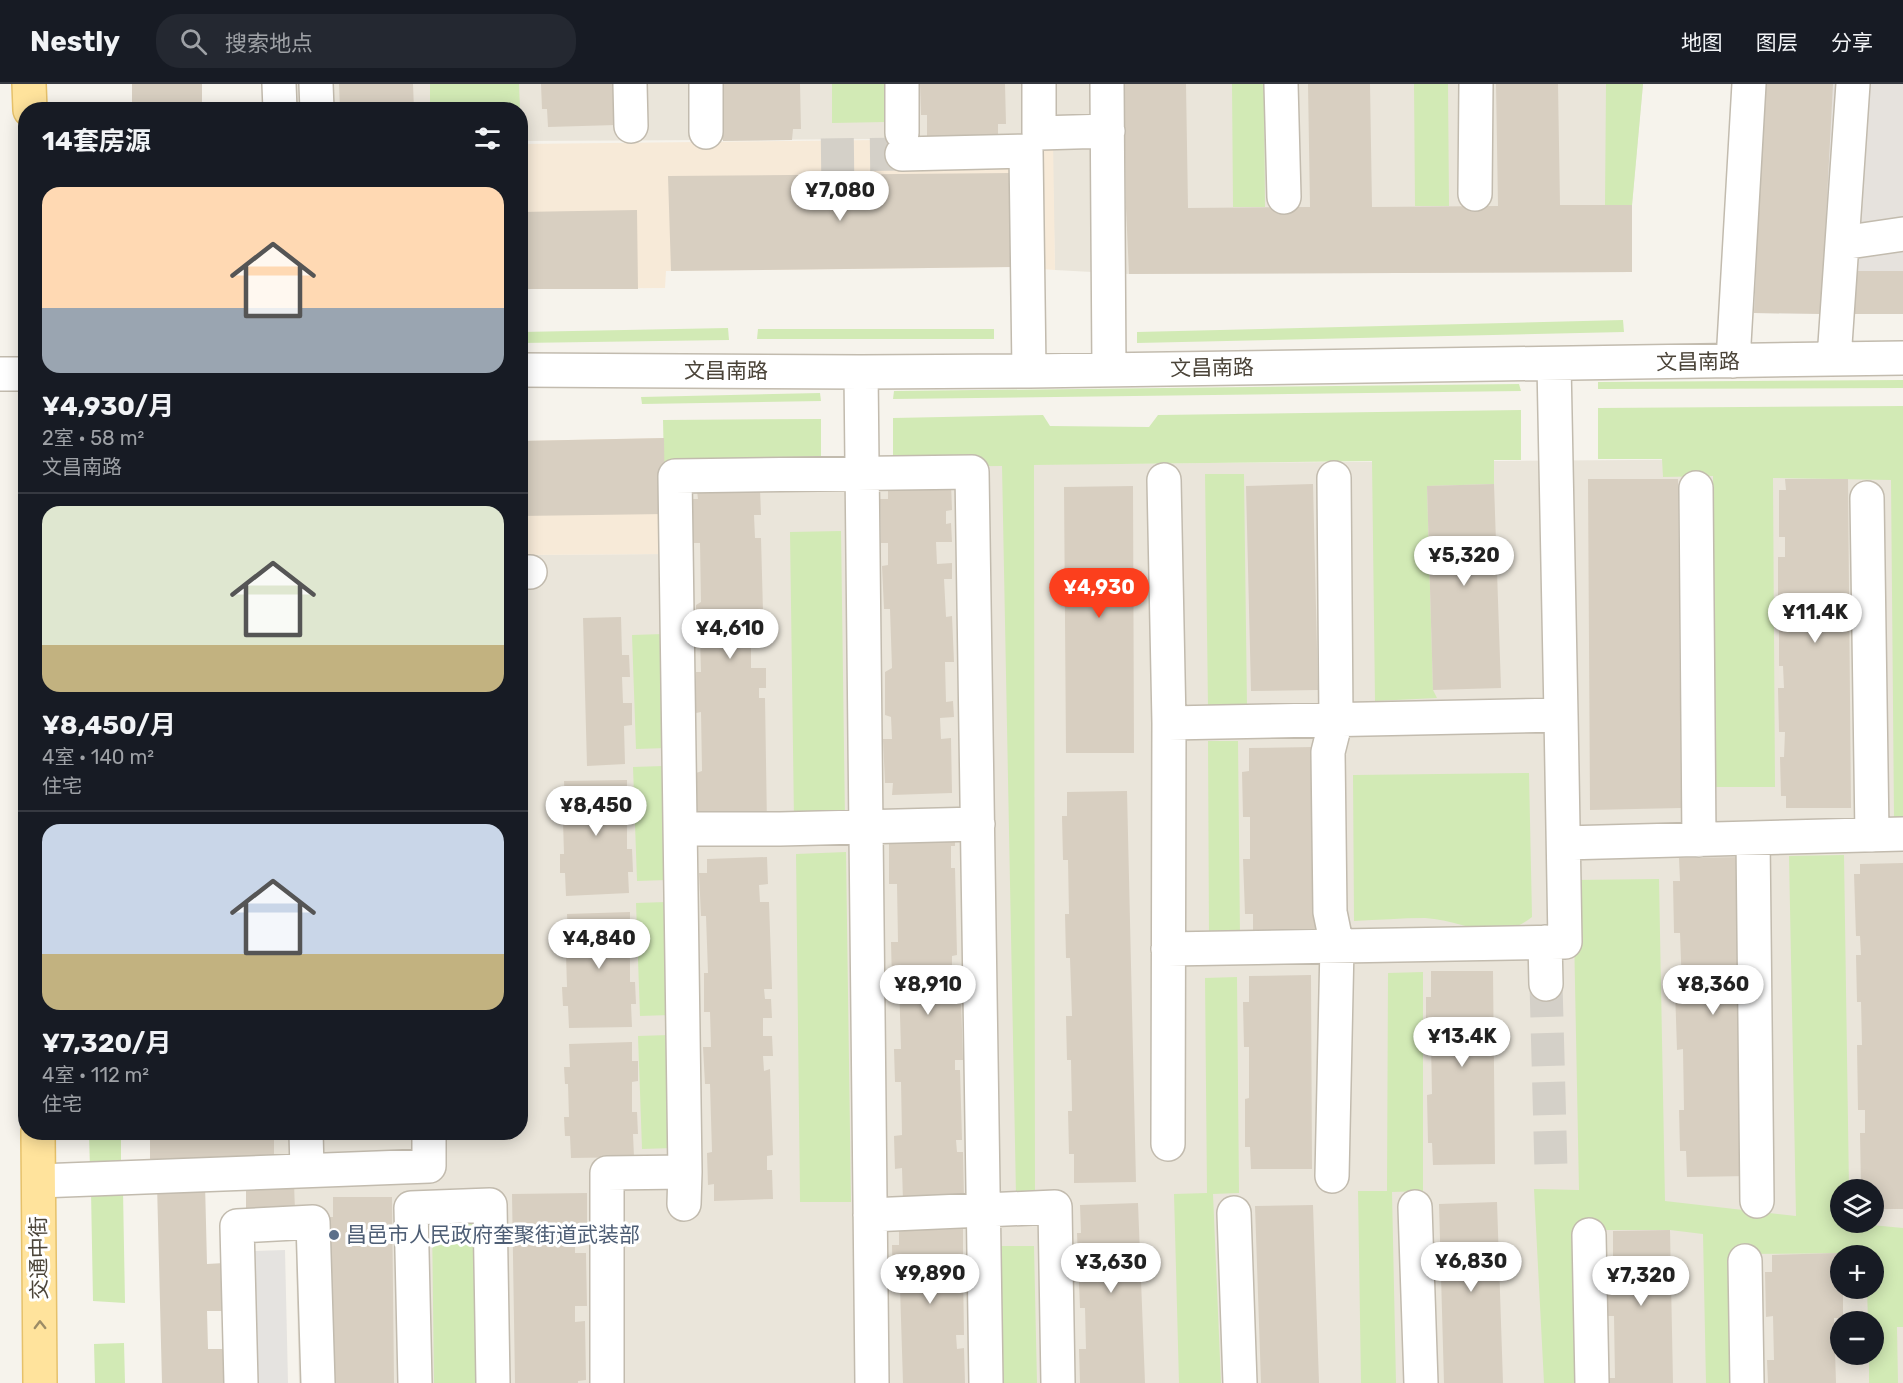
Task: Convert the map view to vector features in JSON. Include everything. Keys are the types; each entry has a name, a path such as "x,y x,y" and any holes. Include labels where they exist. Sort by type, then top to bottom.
{"main road":[{"path":"29,84 30,102"},
{"name":"交通中街","path":"38,1140 40,1383"}],"street":[{"path":"279,84 280,102"},
{"path":"316,84 317,102"},
{"path":"630,84 631,126"},
{"path":"706,84 706,132"},
{"path":"902,84 902,143 1026,151 1029,371"},
{"path":"1038,84 1039,133 1108,131"},
{"path":"1107,84 1109,370"},
{"path":"1281,84 1284,197"},
{"path":"1475,194 1476,84"},
{"path":"1733,361 1749,84"},
{"path":"1834,359 1853,84"},
{"path":"1842,243 1903,234"},
{"name":"文昌南路","path":"528,370 1029,371 1903,358"},
{"path":"1168,949 1565,942 1554,364"},
{"path":"861,372 872,1383"},
{"path":"0,374 18,374"},
{"path":"684,1204 675,476 972,472 986,1383"},
{"path":"1332,1176 1337,946 1330,912 1328,752 1336,720 1334,478"},
{"path":"1164,480 1169,723 1168,1144"},
{"path":"1696,488 1700,840"},
{"path":"1564,843 1887,835 1867,498"},
{"path":"1169,723 1561,715"},
{"path":"680,829 978,824"},
{"path":"1753,838 1757,1201"},
{"path":"1545,942 1546,984"},
{"path":"306,1140 307,1170"},
{"path":"39,1180 429,1166 429,1140"},
{"path":"607,1383 607,1173 685,1172"},
{"path":"415,1383 411,1208 490,1205 493,1383"},
{"path":"870,1215 1055,1207 1058,1383"},
{"path":"1415,1208 1421,1383"},
{"path":"1234,1213 1240,1383"},
{"path":"241,1383 237,1226 313,1222 318,1383"},
{"path":"1589,1235 1592,1383"},
{"path":"1745,1260 1747,1383"}],"shaded area":[{"path":"291,84 1643,84 1632,205 1632,272 1129,274 1055,270 1052,138 528,141 528,102 291,102"},
{"path":"1765,84 1903,84 1903,314 1754,313"},
{"path":"1053,138 1055,270 1012,267 666,271 665,288 528,289 528,144"},
{"path":"664,438 665,554 528,555 528,441"},
{"path":"1903,458 1903,1383 299,1383 294,1179 274,1179 274,1140 528,1140 528,555 665,554 664,467"},
{"path":"285,1250 288,1383 257,1383 255,1251"}],"green space":[{"path":"430,84 519,84 520,102 430,102"},
{"path":"832,84 885,84 886,122 832,123"},
{"path":"1232,84 1264,84 1265,207 1233,207"},
{"path":"1414,84 1448,84 1449,206 1415,206"},
{"path":"1606,84 1643,84 1632,205 1605,205"},
{"path":"1623,320 1624,332 1137,343 1137,332"},
{"path":"728,328 729,340 528,343 528,332"},
{"path":"758,329 994,329 994,339 757,339"},
{"path":"1903,380 1903,388 1598,389 1598,382"},
{"path":"1519,384 1521,391 893,399 894,391"},
{"path":"820,393 821,401 642,404 641,397"},
{"path":"1903,406 1903,818 1894,818 1891,480 1773,478 1775,787 1713,787 1713,476 1663,477 1662,459 1598,459 1598,408"},
{"path":"1521,410 1521,460 1494,460 1494,484 1427,486 1433,690 1437,698 1375,701 1372,461 1034,465 1035,1195 1016,1196 1002,466 893,467 893,418 1043,415 1050,426 1149,427 1158,415"},
{"path":"821,419 821,466 664,467 663,420"},
{"path":"1205,474 1244,474 1247,707 1208,708"},
{"path":"841,531 845,820 794,821 790,532"},
{"path":"663,634 667,748 636,749 632,635"},
{"path":"1208,741 1238,741 1240,937 1209,937"},
{"path":"663,766 667,880 637,881 633,767"},
{"path":"1529,773 1532,917 1505,930 1492,931 1425,918 1354,921 1353,775"},
{"path":"846,852 851,1202 800,1202 796,854"},
{"path":"1844,855 1849,1179 1830,1179 1830,1233 1884,1233 1884,1226 1903,1228 1903,1327 1897,1327 1898,1383 1869,1383 1869,1365 1884,1365 1884,1311 1868,1311 1867,1299 1884,1299 1884,1245 1830,1245 1830,1253 1732,1254 1733,1383 1706,1383 1703,1234 1670,1230 1579,1230 1583,1383 1544,1383 1534,1189 1579,1190 1573,880 1659,879 1665,1201 1796,1216 1789,856"},
{"path":"666,902 670,1015 640,1016 636,903"},
{"path":"1423,972 1423,1191 1392,1192 1396,1383 1361,1383 1358,1191 1387,1191 1388,973"},
{"path":"1237,977 1239,1193 1213,1194 1221,1383 1179,1383 1174,1194 1207,1193 1205,978"},
{"path":"669,1035 673,1148 642,1149 638,1036"},
{"path":"89,1140 121,1140 121,1169 90,1169"},
{"path":"123,1190 125,1303 93,1301 91,1191"},
{"path":"477,1220 479,1383 434,1383 432,1221"},
{"path":"999,1246 1034,1246 1037,1383 1002,1383"},
{"path":"124,1343 125,1383 95,1383 94,1344"}],"building":[{"path":"132,84 202,84 202,102 132,102"},
{"path":"339,84 413,84 414,102 340,102"},
{"path":"541,84 615,84 616,125 548,127 547,109 542,109"},
{"path":"715,84 800,84 801,129 793,129 792,140 723,141 722,119"},
{"path":"920,84 1005,84 1006,124 998,124 998,136 927,138 927,115 921,115"},
{"path":"1124,84 1186,84 1188,208 1310,207 1308,84 1370,84 1372,207 1498,206 1496,84 1558,84 1560,205 1632,205 1632,272 1129,274"},
{"path":"1765,84 1833,84 1821,314 1754,313"},
{"path":"1011,173 1012,267 671,271 668,176"},
{"path":"637,210 638,289 528,289 528,212"},
{"path":"1852,271 1903,271 1903,314 1852,314"},
{"path":"664,438 665,514 528,516 528,441"},
{"path":"1588,479 1678,479 1681,808 1590,810"},
{"path":"1785,479 1848,479 1851,808 1786,808 1786,796 1781,796 1780,757 1784,757 1785,732 1779,732 1778,688 1784,688 1783,666 1779,666 1779,621 1785,621 1784,600 1778,601 1778,557 1785,557 1785,537 1779,537 1779,490 1786,490"},
{"path":"951,484 952,510 946,511 946,524 951,523 952,542 936,542 937,564 952,563 952,579 944,579 946,617 952,616 954,662 945,662 946,702 953,701 954,717 940,718 941,739 951,738 952,793 892,795 893,783 885,783 883,739 892,739 891,717 885,715 885,672 892,668 890,609 884,609 882,566 888,565 888,543 881,543 880,499 888,499 888,486"},
{"path":"1313,484 1318,690 1251,691 1246,486"},
{"path":"1494,484 1501,688 1433,690 1427,486"},
{"path":"1133,486 1134,753 1066,753 1064,487"},
{"path":"760,489 761,515 754,515 755,538 761,538 763,612 756,612 756,628 761,628 761,642 751,642 751,668 766,668 766,688 759,688 759,698 765,698 767,826 704,827 704,811 696,811 696,773 702,771 701,712 696,713 696,672 701,672 700,637 696,637 696,605 701,602 700,543 693,543 692,499 698,499 697,491"},
{"path":"621,617 622,655 629,655 630,677 622,677 623,703 632,703 632,725 624,726 625,764 587,766 583,618"},
{"path":"1313,747 1316,935 1253,936 1253,914 1245,914 1243,859 1250,859 1250,817 1243,817 1242,772 1249,771 1249,748"},
{"path":"627,780 627,798 633,798 634,819 627,819 627,849 632,849 633,872 628,872 629,893 566,896 565,873 560,873 560,854 564,854 563,821 560,821 559,805 565,804 564,781"},
{"path":"1127,791 1136,1182 1074,1183 1074,1154 1069,1154 1068,1111 1072,1111 1071,1060 1067,1060 1066,1016 1072,1016 1070,958 1066,958 1065,914 1069,914 1068,860 1063,860 1062,816 1067,816 1067,792"},
{"path":"955,830 955,846 951,846 951,868 955,868 957,955 952,956 952,969 960,969 963,1060 955,1060 955,1070 960,1070 962,1140 956,1140 957,1152 963,1152 964,1199 903,1201 902,1168 895,1169 894,1136 902,1135 901,1082 895,1082 894,1049 901,1049 899,981 892,981 891,942 898,942 897,884 889,884 889,844 896,844 897,831"},
{"path":"767,857 768,884 759,885 760,902 769,902 772,989 764,989 765,999 771,999 772,1018 763,1018 763,1036 772,1036 773,1056 763,1056 764,1071 770,1069 773,1155 767,1156 767,1170 772,1170 773,1199 714,1201 714,1184 708,1185 707,1153 712,1152 710,1084 705,1084 703,1047 711,1047 710,1012 704,1012 704,973 708,973 706,916 701,916 699,873 707,873 707,859"},
{"path":"1743,857 1749,1176 1687,1177 1686,1151 1680,1151 1679,1110 1684,1110 1683,1049 1677,1050 1675,988 1682,988 1680,933 1674,933 1673,881 1680,881 1679,858"},
{"path":"1903,863 1903,1209 1884,1209 1884,1179 1861,1179 1860,1133 1865,1133 1865,1110 1858,1110 1857,1045 1862,1045 1861,1002 1857,1002 1856,955 1861,955 1860,936 1856,936 1854,874 1860,874 1860,864"},
{"path":"630,912 630,931 636,931 637,952 630,952 630,982 635,982 636,1004 631,1004 632,1027 569,1028 568,1006 563,1006 562,987 567,987 566,954 563,954 562,937 568,937 567,914"},
{"path":"1431,971 1493,971 1495,1164 1433,1165 1432,1143 1428,1143 1427,1095 1432,1094 1431,1043 1426,1043 1426,997 1431,997"},
{"path":"1311,975 1312,1169 1251,1169 1250,1147 1245,1147 1245,1099 1249,1098 1249,1047 1244,1047 1243,1002 1249,1002 1249,976"},
{"path":"632,1042 632,1061 638,1061 638,1081 632,1082 632,1112 637,1112 638,1134 633,1134 634,1157 571,1158 570,1136 565,1136 564,1117 569,1117 568,1084 565,1084 564,1067 570,1067 569,1044"},
{"path":"150,1140 274,1140 274,1162 150,1168"},
{"path":"294,1179 295,1209 246,1211 246,1180"},
{"path":"205,1183 207,1264 224,1263 225,1311 207,1311 208,1349 224,1349 225,1383 162,1383 157,1184"},
{"path":"587,1193 587,1244 575,1245 575,1253 586,1253 587,1306 575,1306 575,1322 585,1321 586,1380 578,1381 578,1383 515,1383 512,1194"},
{"path":"333,1197 392,1197 394,1383 330,1383 331,1248 327,1248 326,1217 333,1217"},
{"path":"1497,1202 1503,1383 1444,1383 1439,1204"},
{"path":"1138,1203 1145,1383 1080,1383 1079,1349 1086,1349 1085,1308 1080,1308 1077,1233 1081,1233 1080,1205"},
{"path":"1313,1205 1319,1383 1261,1383 1255,1206"},
{"path":"963,1229 963,1257 956,1257 957,1273 963,1273 964,1335 956,1335 957,1349 964,1348 965,1383 903,1383 900,1287 893,1289 892,1245 899,1245 899,1230"},
{"path":"1670,1230 1673,1383 1609,1383 1609,1378 1615,1378 1614,1316 1607,1316 1607,1268 1613,1268 1613,1231"},
{"path":"1830,1253 1830,1299 1843,1299 1843,1311 1830,1311 1830,1365 1835,1365 1836,1383 1768,1383 1767,1360 1774,1360 1773,1316 1766,1317 1765,1272 1772,1272 1772,1255"}],"tunnel":[{"path":"821,155 902,154"},
{"path":"1546,984 1551,1169"}],"place":[{"name":"昌邑市人民政府奎聚街道武装部","path":"334,1235"}]}
